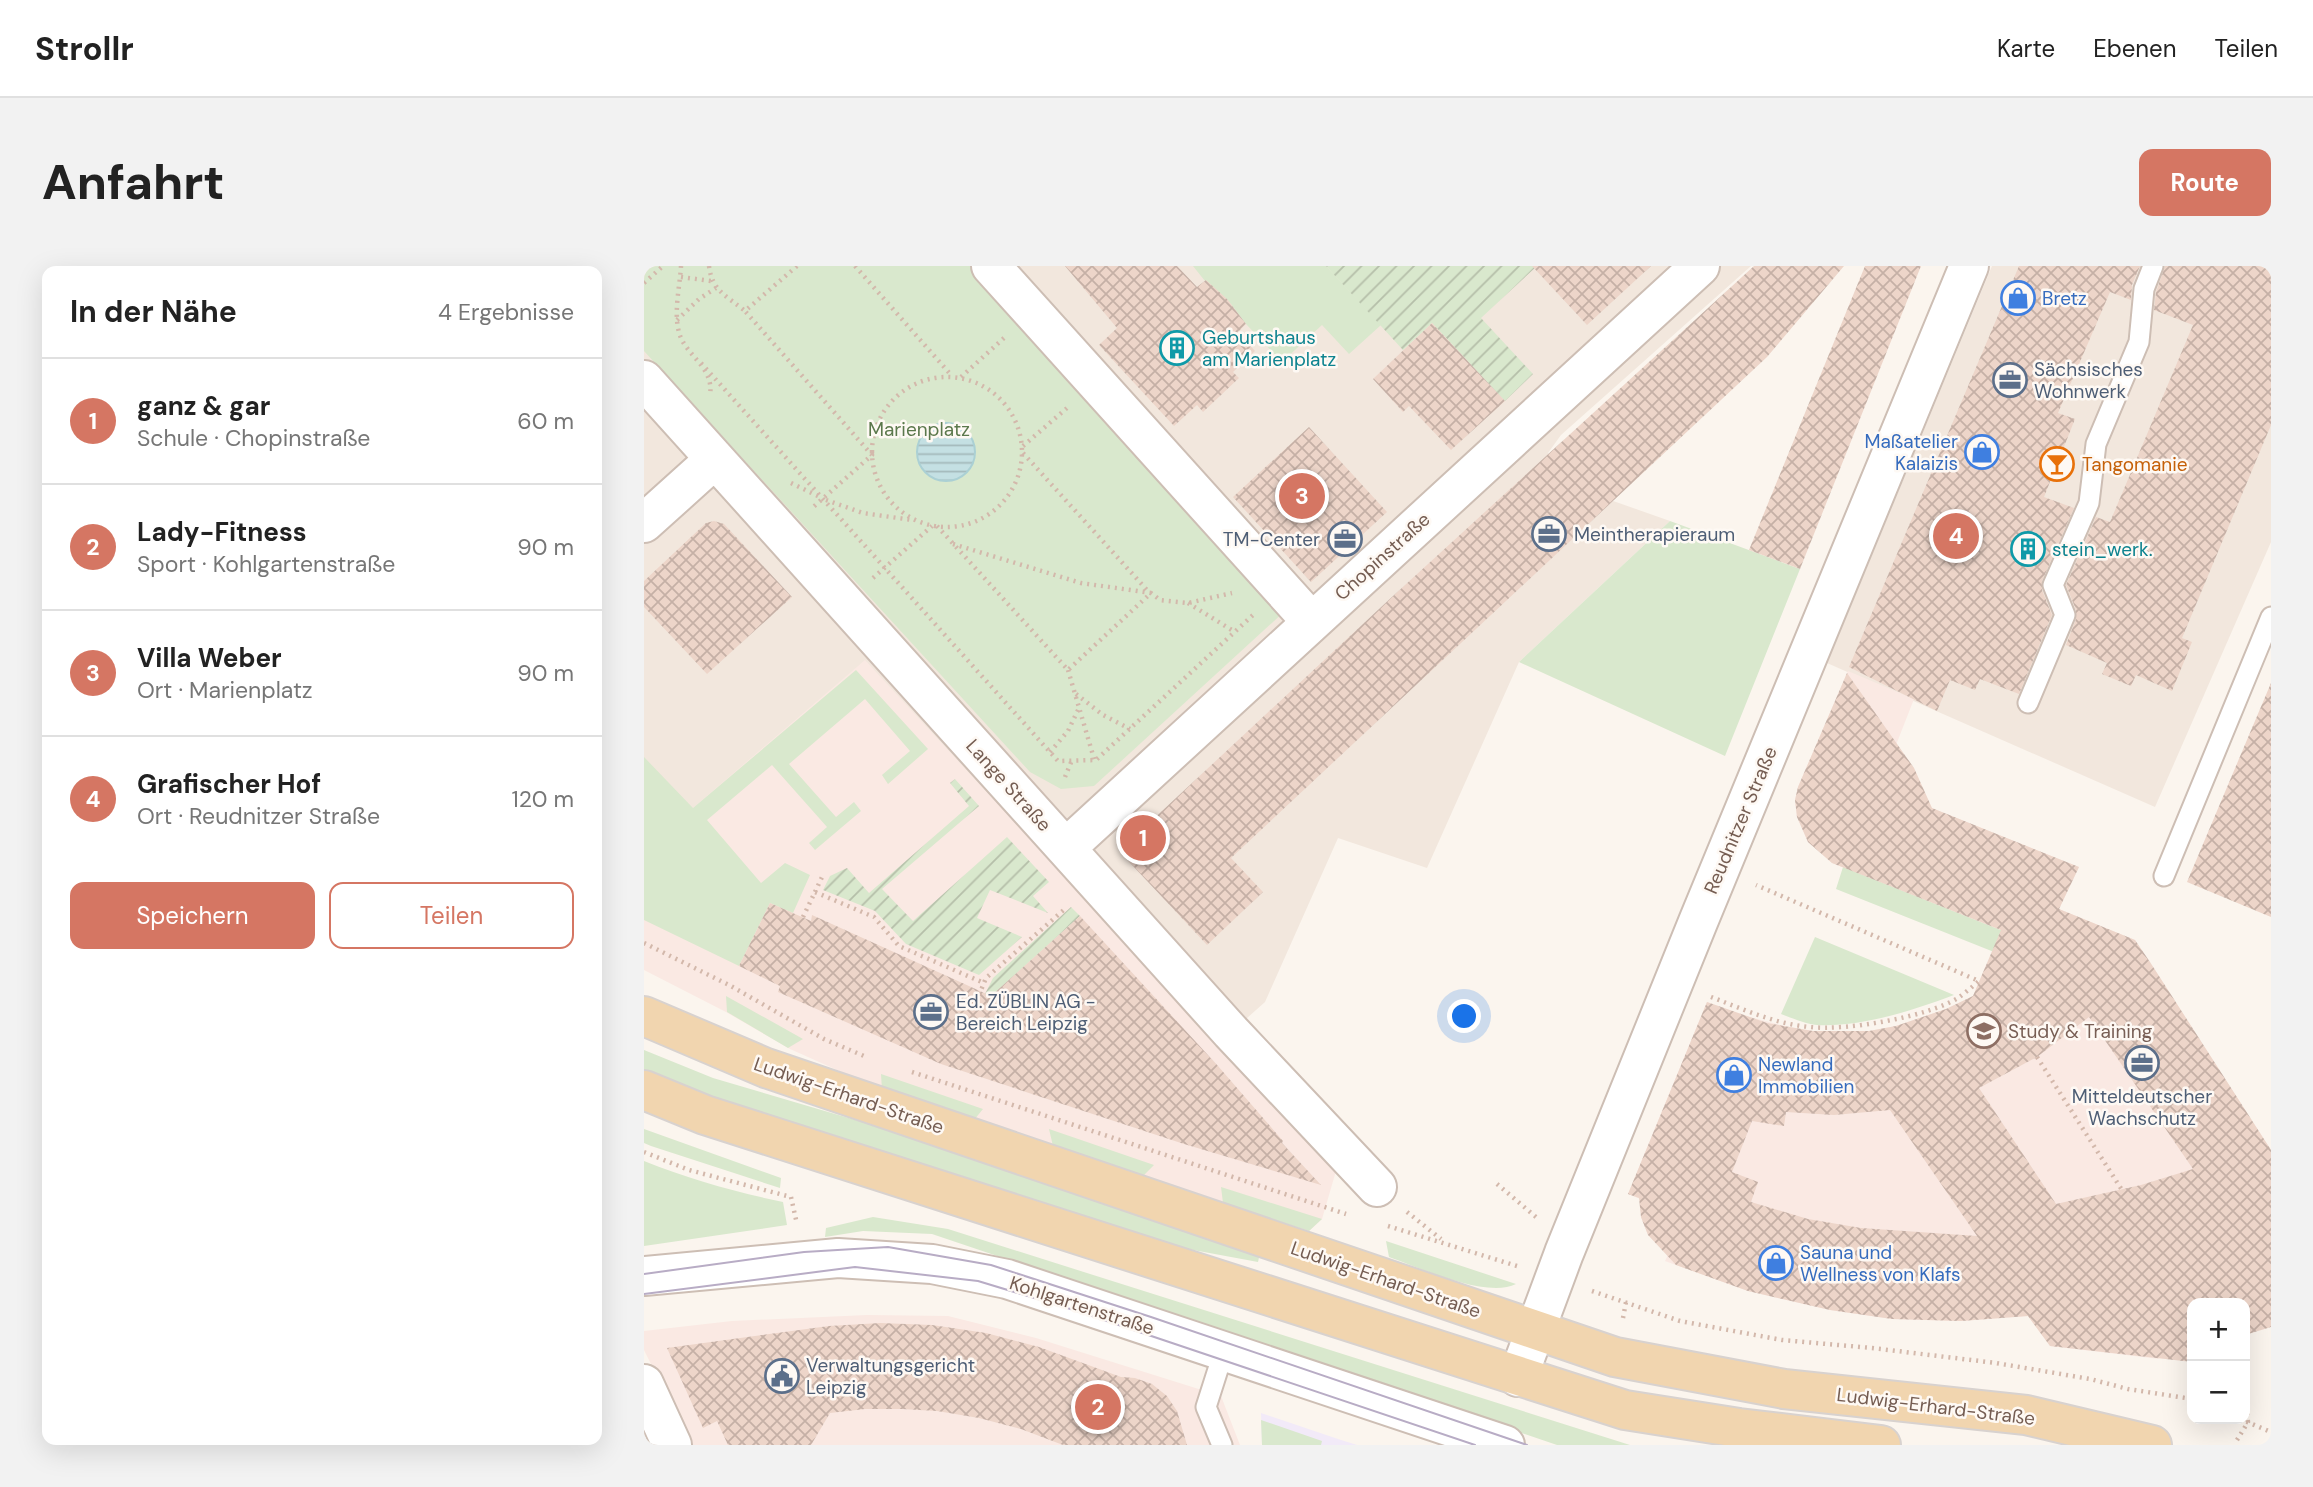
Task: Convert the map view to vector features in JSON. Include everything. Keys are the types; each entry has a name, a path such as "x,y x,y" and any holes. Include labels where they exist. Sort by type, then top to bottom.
{"main road":[{"name":"Ludwig-Erhard-Straße","path":"644,1016 765,1068 1615,1357 1784,1389 2026,1415 2152,1445"},
{"path":"644,1090 705,1115 1625,1410 1739,1428 1881,1445"}],"street":[{"path":"991,266 1311,621"},
{"name":"Reudnitzer Straße","path":"1518,1377 1564,1253 1969,266"},
{"name":"Chopinstraße","path":"1066,848 1690,270"},
{"name":"Lange Straße","path":"644,380 1231,1032 1376,1204"},
{"path":"644,523 715,459"},
{"name":"Kohlgartenstraße","path":"644,1276 838,1258 932,1264 1007,1279 1505,1445"},
{"path":"644,1384 672,1445"}],"lane":[{"path":"2028,703 2065,615 2053,585 2089,503 2096,444 2139,342 2144,289 2153,266"},
{"path":"2164,876 2271,617"},
{"path":"1222,1351 1222,1360 1206,1407 1222,1445"}],"path":[{"path":"644,283 663,266"},
{"path":"681,266 677,320 681,339 1058,761 1096,760 1255,613 1247,604"},
{"path":"709,266 710,281 716,288 745,311 872,455"},
{"path":"745,311 797,266"},
{"path":"855,266 952,377"},
{"path":"681,278 710,281"},
{"path":"677,320 699,299 716,288"},
{"path":"961,377 1008,335"},
{"path":"701,363 712,386 708,407"},
{"path":"789,482 823,499 863,513 953,527 982,519 993,512 1011,492 1019,473 1023,450 1019,428 1005,403 987,387 961,377 925,380 902,391 884,411 874,433 872,455 877,479 887,498 917,521"},
{"path":"1023,450 1070,405"},
{"path":"1023,450 1160,600 1188,603 1232,593 1239,594 1230,584"},
{"path":"805,514 872,455"},
{"path":"935,526 1068,670 1096,760"},
{"path":"868,582 935,526"},
{"path":"953,544 1081,583 1152,593"},
{"path":"1068,670 1152,593"},
{"path":"1188,603 1235,632"},
{"path":"1075,694 1103,715 1130,729"},
{"path":"1050,752 1068,731 1079,707"},
{"path":"1065,777 1072,760"},
{"path":"1706,995 1758,1016 1810,1027 1858,1026 1909,1016 1956,999 1979,981 1720,869"},
{"path":"803,917 822,875"},
{"path":"815,892 874,917 899,946 984,983"},
{"path":"979,995 986,978 1069,905"},
{"path":"644,943 729,985 824,1039 871,1059"},
{"path":"2037,1057 2122,1190"},
{"path":"908,1071 1352,1215"},
{"path":"644,1152 688,1170 791,1197 805,1261"},
{"path":"1497,1184 1545,1225"},
{"path":"1376,1204 1445,1242 1681,1321 1782,1340 1996,1363 2187,1399"},
{"path":"1376,1204 1445,1242"},
{"path":"2250,1423 2271,1432"},
{"path":"2237,1440 2247,1424"}],"shaded area":[{"path":"644,266 1751,266 1561,435 1548,453 1582,490 1670,521 1519,662 1427,868 1338,838 1265,1002 1219,1043 691,810 644,765"},
{"path":"1992,266 2271,266 2271,542 2155,807 1827,663"},
{"path":"865,660 1336,1171 1322,1219 1309,1231 882,1090 790,1049 644,970 644,850"},
{"path":"1848,671 1914,699 1896,745 1914,768 1931,808 2079,867 2059,909 2135,940 2271,1150 2271,1289 2120,1298 2159,1359 2050,1346 2028,1316 1961,1321 1892,1319 1830,1310 1748,1291 1665,1261 1670,1251 1648,1235 1641,1217 1640,1199 1628,1194 1707,1002 1742,1015 1789,1027 1813,1031 1869,1031 1896,1026 1946,1009 1973,996 1986,965 2040,946 1832,863 1808,842 1797,817 1795,800 1798,787"},
{"path":"867,1315 948,1316 1036,1338 1221,1396 1240,1445 691,1445 644,1350 644,1331 732,1321"},
{"path":"1261,1413 1338,1439 1357,1445 1262,1445"}],"green space":[{"name":"Marienplatz","path":"644,266 974,266 1286,610 1094,786 1061,789 1030,772 644,351"},
{"path":"1193,266 1326,266 1381,325 1349,354 1322,325 1282,362 1246,324 1227,299 1205,281"},
{"path":"1326,266 1537,266 1481,318 1533,374 1505,401 1432,323 1403,350"},
{"path":"1670,521 1800,569 1725,756 1519,662"},
{"path":"856,670 928,749 888,784 882,775 910,751 865,699 789,764 836,817 854,802 861,811 815,850 809,843 827,827 772,765 707,820 761,883 785,863 810,875 793,913 770,903 739,966 644,920 644,757 693,808"},
{"path":"955,779 979,806 882,889 913,921 1007,837 1049,882 1033,896 1048,913 990,890 977,918 1022,937 979,975 906,944 875,911 823,890 830,876 847,868 869,893 969,806 950,783"},
{"path":"1843,867 2003,931 1994,952 1836,889"},
{"path":"1071,907 1080,916 989,998 984,996 993,978"},
{"path":"1815,937 1954,995 1869,1021 1834,1025 1812,1024 1781,1014"},
{"path":"726,996 803,1039 788,1048 727,1012"},
{"path":"644,1050 713,1078 886,1129 1260,1253 1258,1262 1177,1247 722,1103 644,1071"},
{"path":"881,1074 983,1109 974,1120 882,1090"},
{"path":"644,1129 781,1178 780,1188 644,1143"},
{"path":"1049,1129 1154,1165 1143,1176 1053,1146"},
{"path":"644,1161 678,1174 783,1202 787,1225 644,1246"},
{"path":"1221,1187 1322,1219 1309,1231 1223,1203"},
{"path":"873,1217 948,1229 1630,1445 1557,1445 932,1234 863,1231 825,1237 826,1228"},
{"path":"1386,1241 1516,1284 1503,1288 1488,1288 1453,1280 1389,1257"},
{"path":"1261,1420 1322,1441 1321,1445 1262,1445"}],"water":[{"path":"946,423 957,425 970,436 975,452 973,463 962,476 946,481 935,479 922,468 917,452 919,441 930,428"}],"building":[{"name":"Geburtshaus am Marienplatz","path":"1065,266 1177,266 1197,287 1206,280 1227,299 1246,324 1238,332 1255,351 1233,372 1239,378 1203,412 1197,405 1174,426 1099,345 1117,328"},
{"path":"1532,266 1651,266 1587,325"},
{"path":"1754,266 1844,266 1767,357 1231,858 1263,892 1207,945 1119,851"},
{"path":"1865,266 1921,266 1800,569 1749,550"},
{"path":"2019,266 2140,266 2132,285 2131,300 2110,292 2058,413 2075,419 2044,497 2074,508 2042,581 2042,590 2052,615 2019,694 1980,679 1975,690 1950,680 1937,711 1849,667"},
{"path":"2165,266 2271,266 2271,425 2182,638 2192,642 2172,691 2136,675 2131,686 2102,674 2107,663 2066,645 2076,619 2076,610 2066,585 2096,517 2110,522 2193,325 2154,310 2156,292"},
{"path":"1432,323 1505,401 1451,450 1409,406 1403,412 1373,379"},
{"path":"1309,427 1387,512 1311,582 1233,497"},
{"path":"714,521 724,524 792,597 707,674 644,607 644,581 706,523"},
{"path":"1847,673 1914,768 1932,808 2079,867 2059,909 2135,940 2271,1150 2271,1327 2250,1333 2250,1298 2187,1298 2187,1361 2050,1346 2028,1316 1961,1321 1892,1319 1830,1310 1748,1291 1676,1265 1648,1235 1641,1217 1639,1198 1628,1194 1707,1002 1767,1023 1813,1031 1869,1031 1896,1026 1946,1009 1973,996 2001,930 1832,863 1808,842 1797,817 1795,800 1798,787","holes":["2089,1017 2193,1169 2141,1185 2056,1204 1979,1088 2037,1057","1890,1110 1977,1236 1861,1228 1808,1219 1751,1202 1758,1182 1732,1172 1752,1121 1784,1126 1786,1112 1834,1115"]},
{"path":"2271,683 2271,917 2187,882"},
{"path":"770,903 811,921 812,915 991,996 1080,916 1218,1066 1321,1185 1184,1144 941,1064 778,992 780,986 739,966"},
{"path":"880,1323 932,1325 986,1333 1039,1347 1121,1377 1135,1378 1152,1384 1167,1396 1177,1411 1187,1445 1063,1445 1021,1429 979,1418 937,1411 865,1409 830,1413 811,1445 728,1445 717,1421 703,1428 667,1348 829,1326"}],"tram line":[{"path":"644,1274 804,1252 888,1247 991,1265 1527,1445"},
{"path":"644,1294 855,1267 978,1281 1077,1311 1475,1445"}],"place":[{"name":"Bretz","path":"2018,298"},
{"name":"Geburtshaus am Marienplatz","path":"1177,348"},
{"name":"Sächsisches Wohnwerk","path":"2010,380"},
{"name":"Maßatelier Kalaizis","path":"1982,452"},
{"name":"Tangomanie","path":"2057,464"},
{"name":"Villa Weber","path":"1302,496"},
{"name":"Meintherapieraum","path":"1549,534"},
{"name":"Grafischer Hof","path":"1956,536"},
{"name":"TM-Center","path":"1345,539"},
{"name":"stein_werk.","path":"2028,549"},
{"name":"ganz & gar","path":"1143,838"},
{"name":"Ed. ZÜBLIN AG - Bereich Leipzig","path":"931,1012"},
{"name":"Study & Training","path":"1984,1031"},
{"name":"Mitteldeutscher Wachschutz","path":"2142,1063"},
{"name":"Newland Immobilien","path":"1734,1075"},
{"name":"Sauna und Wellness von Klafs","path":"1776,1263"},
{"name":"Verwaltungsgericht Leipzig","path":"782,1376"},
{"name":"Lady-Fitness","path":"1098,1407"}]}
